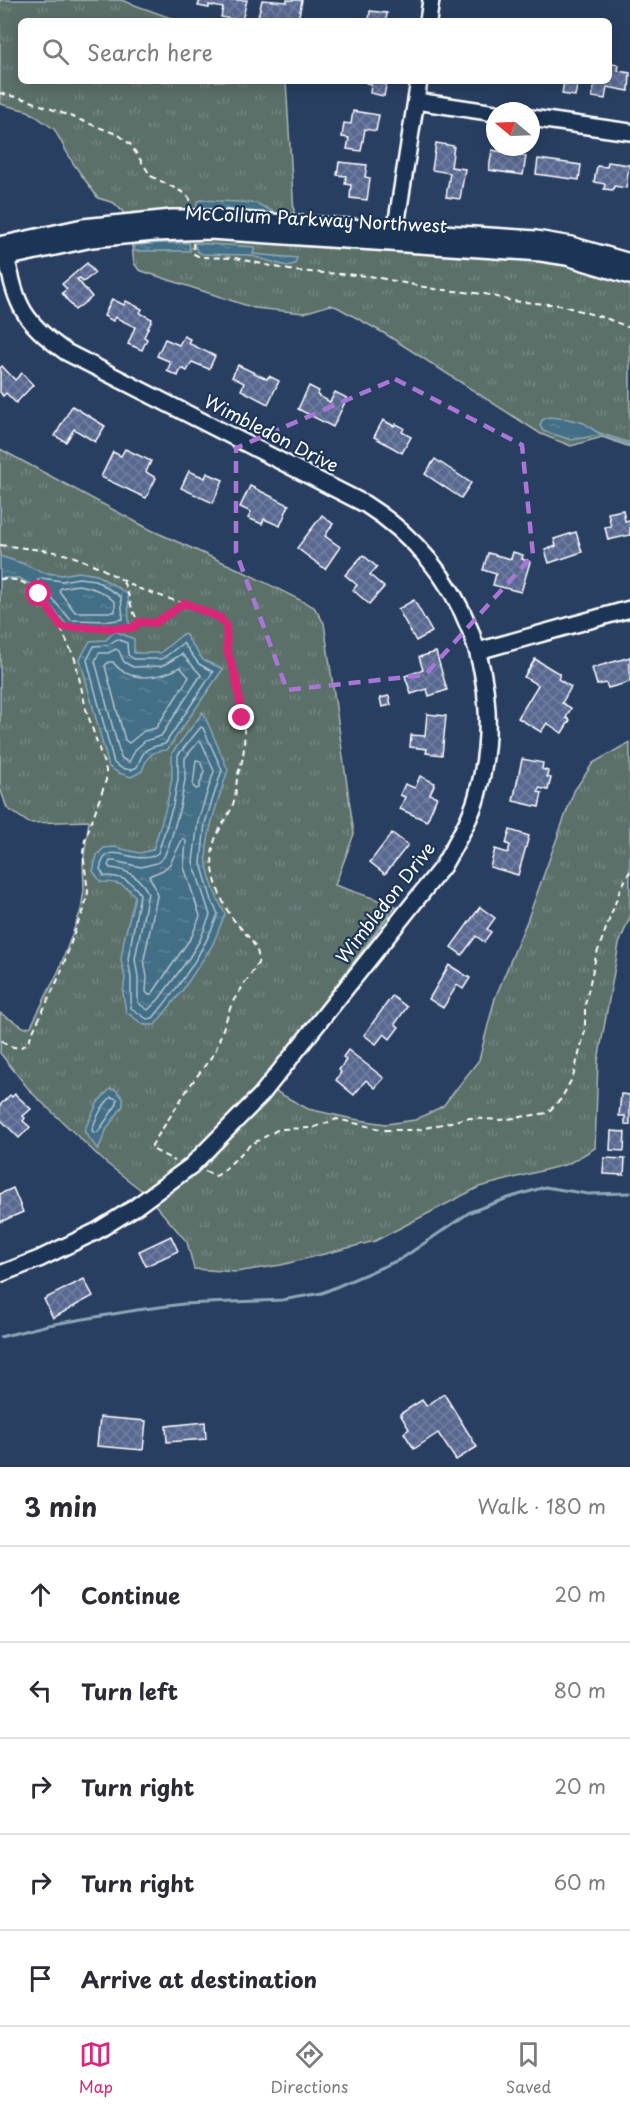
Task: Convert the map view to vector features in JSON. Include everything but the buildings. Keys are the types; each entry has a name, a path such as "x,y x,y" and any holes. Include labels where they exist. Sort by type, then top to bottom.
{"street":[{"path":"395,236 419,84"},
{"path":"416,101 486,112"},
{"path":"540,119 630,132"},
{"name":"McCollum Parkway Northwest","path":"2,251 83,227 172,218 209,218 541,253 567,257 630,276"},
{"name":"McCollum Parkway Northwest","path":"395,236 536,239 571,245 630,262"},
{"name":"Wimbledon Drive","path":"0,1274 39,1259 97,1231 134,1208 191,1166 261,1095 443,866 465,826 476,798 487,736 487,704 478,651 454,595 437,568 416,543 388,518 355,498 66,352 43,336 22,311 2,251"},
{"path":"478,651 630,609"}],"path":[{"path":"0,545 72,556 98,566 123,581 155,595 185,603 220,618 226,626 227,650 236,678 244,741 234,803 214,843 213,868 221,899 260,956 258,963 232,1003 207,1065 189,1087 152,1145 152,1149 161,1155 184,1164"},
{"path":"0,579 18,580 32,587 48,604 61,627 75,659 86,709 104,760 106,780 85,840 83,853 88,892 84,910 76,925 60,975 27,1044 21,1048 14,1048 0,1039"},
{"path":"123,581 127,588 133,615 140,622"},
{"path":"61,627 132,628 140,622 155,623 185,603"},
{"path":"199,1168 216,1176 250,1145 279,1129 312,1128 337,1119 384,1130 417,1130 467,1118 501,1120 547,1113 561,1098 573,1077 585,1031 585,1005 596,956 620,890 630,871"}],"highlighted area":[{"path":"395,379 522,445 533,555 425,675 287,690 236,552 236,448"}],"green space":[{"path":"0,0 121,0 171,18 18,18 18,84 286,84 296,246 547,262 575,267 630,285 630,447 602,437 571,446 541,434 387,335 337,307 330,305 304,313 254,308 139,270 134,263 128,217 114,203 98,198 73,163 54,129 28,111 0,104"},
{"path":"0,449 151,530 238,569 314,607 324,623 354,834 335,885 396,906 267,1076 275,1091 308,1109 386,1124 415,1120 443,1106 479,1060 495,998 527,921 574,791 593,763 630,742 630,917 619,944 598,1061 595,1148 568,1164 479,1187 375,1241 281,1265 236,1272 194,1269 187,1242 145,1193 106,1163 31,1092 0,1053 0,1013 25,1028 31,1026 59,970 81,910 84,890 83,863 89,821 29,823 7,808 0,788"}],"water":[{"path":"200,200 256,203 280,215 197,212 197,202"},
{"path":"189,243 190,251 134,251 135,245"},
{"path":"194,243 255,247 253,254 297,258 295,264 287,266 248,255 202,254 197,251"},
{"path":"549,417 584,423 597,432 630,443 630,445 599,435 572,440 543,431 540,426 542,420"},
{"path":"0,556 41,572 62,575 78,572 97,575 128,594 129,626 68,626 32,585 19,578 0,578"},
{"path":"115,631 134,639 134,653 160,653 184,633 203,660 223,669 167,750 150,755 142,771 131,777 109,767 80,659 90,641 106,640"},
{"path":"203,712 228,770 213,818 206,855 212,884 225,914 212,946 182,991 155,1025 144,1025 126,1012 123,993 125,978 121,960 135,896 120,885 101,882 93,871 97,855 104,848 114,847 139,853 153,850 167,804 172,778 172,753"},
{"path":"110,1089 116,1090 123,1098 123,1106 107,1128 98,1150 84,1131 98,1102"}],"waterway":[{"path":"0,1337 48,1325 137,1310 183,1304 282,1300 322,1293 401,1259 470,1212 508,1198 545,1187 588,1194 630,1193"}],"route":[{"path":"39,594 48,604 61,627 71,629 132,628 140,622 155,623 185,603 220,618 226,626 227,650 236,678 242,718"}]}
